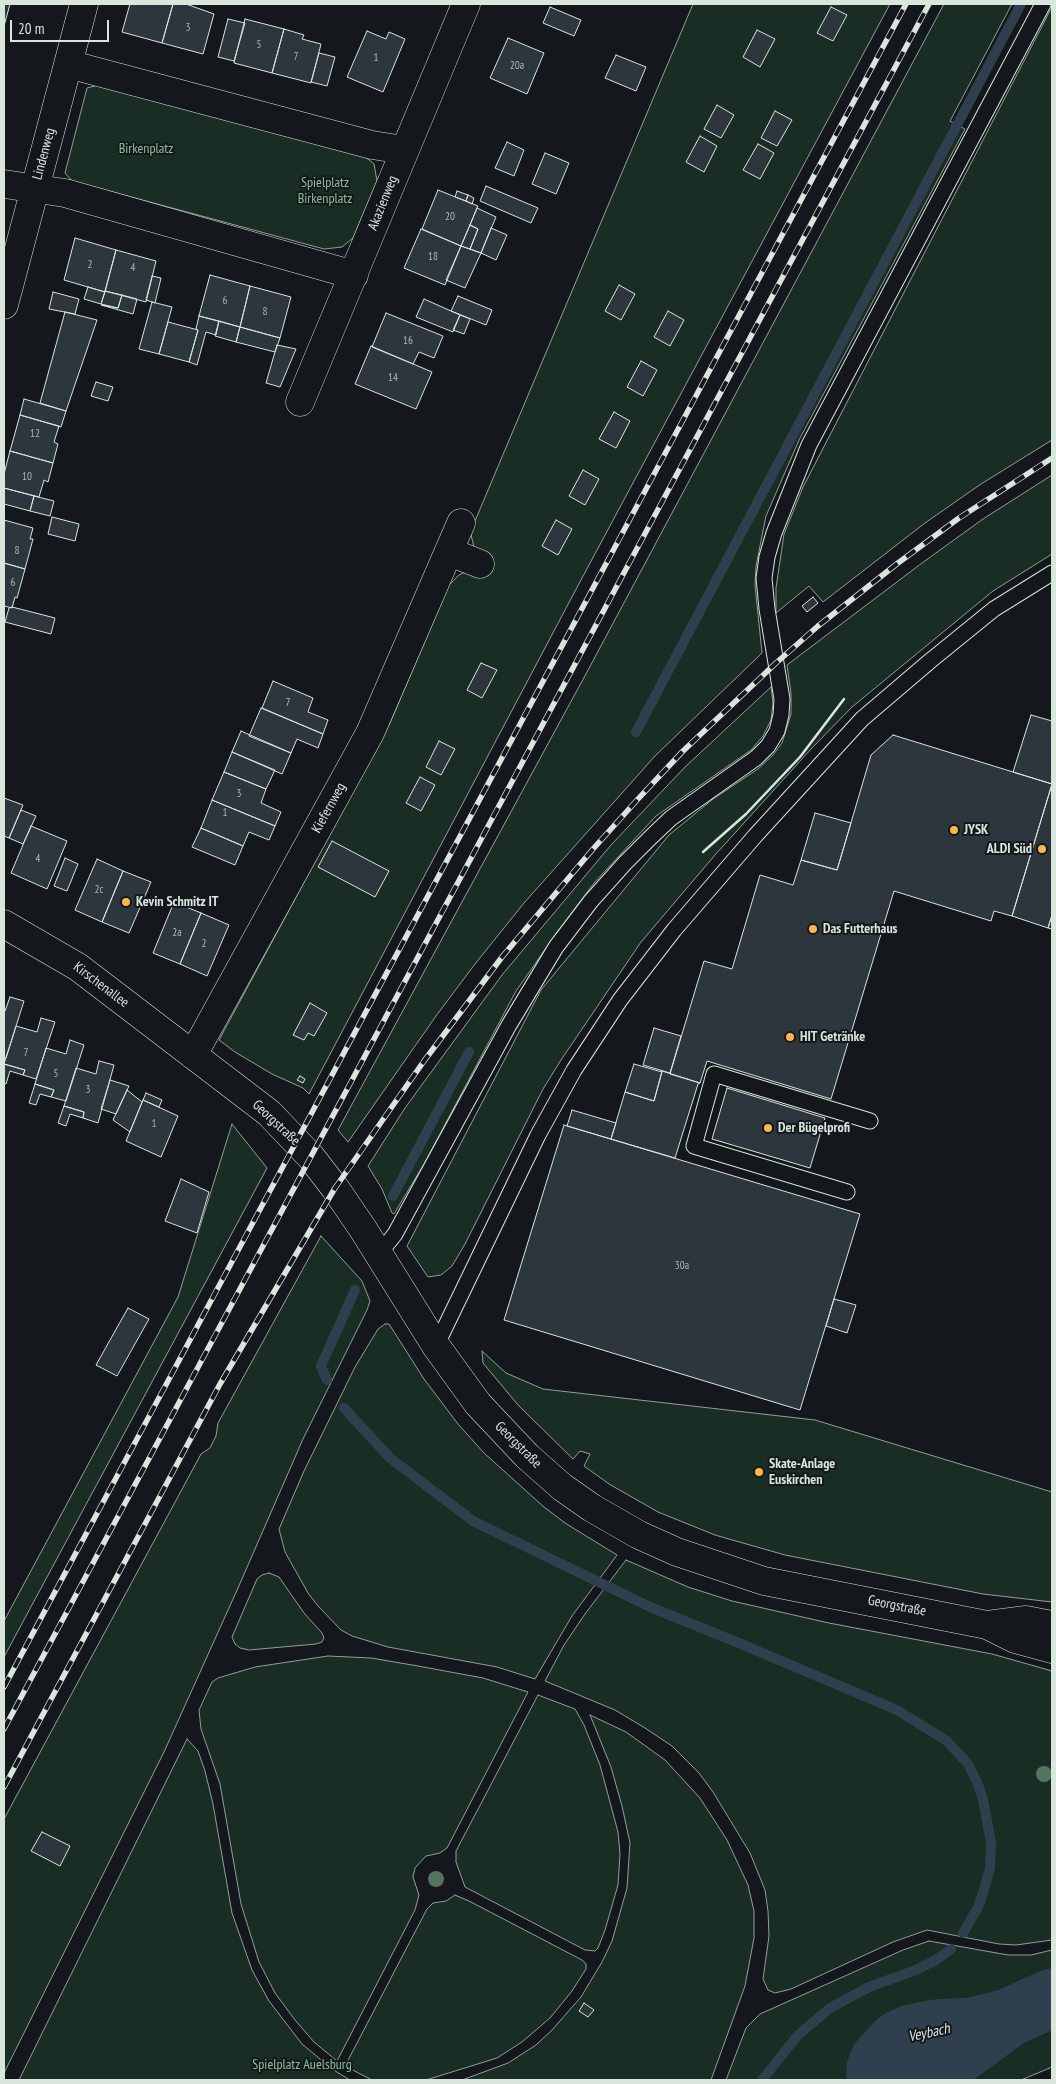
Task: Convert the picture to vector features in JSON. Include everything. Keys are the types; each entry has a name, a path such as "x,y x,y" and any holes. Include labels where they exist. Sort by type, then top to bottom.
{"street":[{"name":"Lindenweg","path":"4,305 84,4"},
{"name":"Akazienweg","path":"300,402 466,4"},
{"path":"68,64 372,145 404,150"},
{"path":"4,184 65,193 354,274"},
{"name":"Kiefernweg","path":"193,1055 370,733 461,523"},
{"path":"450,552 480,564"},
{"name":"Kirschenallee","path":"4,924 78,967 193,1055"},
{"name":"Georgstraße","path":"193,1055 269,1113 296,1140 335,1188 379,1254 436,1346 478,1404 527,1456 562,1487 592,1508 639,1535 677,1552 764,1581 987,1624 1026,1620 1052,1625"},
{"name":"Georgstraße","path":"987,1624 1015,1639 1052,1649"}],"lane":[{"path":"379,1254 396,1234 509,1025 531,986 562,939 602,888 670,818 756,758 768,746 777,731 782,699 767,609 764,578 774,533 809,444 1043,4"},
{"path":"436,1346 538,1135 570,1078 620,1000 674,930 755,836 862,719 994,609 1052,573"},
{"path":"847,1192 694,1146 714,1074 870,1121"}],"green space":[{"path":"693,4 890,4 582,578 309,1094 303,1088 272,1074 235,1052 219,1040 390,723 449,585 465,572 474,547 471,535 475,521"},
{"path":"944,4 1012,4 950,121 965,129 800,438 766,516 756,566 755,585 762,653 655,756 524,903 436,1016 348,1142 338,1130 587,672"},
{"path":"1052,7 1052,440 981,484 925,523 823,602 809,586 776,613 776,588 784,534 803,487"},
{"name":"Birkenplatz","path":"98,85 363,155 374,164 377,181 353,238 342,247 324,249 72,181 65,173 87,88"},
{"path":"1052,475 1052,554 993,591 852,707 811,749 715,855 641,942 561,1060 543,1089 465,1244 452,1266 441,1275 428,1277 407,1246 541,990 669,835 713,799 758,769 773,755 782,743 791,714 791,693 787,665 983,519"},
{"path":"771,687 773,703 771,720 763,736 751,750 656,816 594,883 558,931 516,991 424,1164 394,1214 392,1213 382,1189 368,1166 405,1108 502,975 611,845 685,767"},
{"path":"232,1124 267,1168 4,1657 4,1621 178,1297"},
{"path":"321,1236 362,1281 370,1301 367,1310 303,1439 164,1752 4,2073 4,1819 201,1454 210,1448 216,1436 218,1423"},
{"path":"385,1324 389,1324 424,1379 458,1424 484,1453 544,1507 565,1523 617,1555 572,1616 535,1679 497,1667 388,1647 352,1636 341,1630 318,1606 308,1593 285,1552 279,1529 304,1471 355,1367 378,1329"},
{"path":"482,1351 506,1373 543,1389 815,1420 1052,1492 1052,1602 983,1594 785,1555 715,1535 658,1512 609,1484 584,1466 590,1454 580,1451 573,1459 518,1405 483,1363"},
{"path":"626,1560 688,1587 732,1601 829,1623 992,1654 1052,1671 1052,1940 1016,1945 999,1944 927,1930 893,1942 791,1989 775,1993 768,1990 763,1979 769,1936 765,1890 750,1853 713,1792 699,1773 672,1746 645,1728 615,1710 545,1681 564,1645"},
{"path":"269,1573 279,1577 304,1613 322,1633 324,1638 322,1642 249,1650 240,1648 235,1644 232,1637 257,1579"},
{"path":"328,1656 371,1658 418,1666 483,1678 528,1692 447,1848 440,1853 426,1856 415,1868 413,1877 419,1895 415,1910 337,2061 314,2042 295,2020 275,1993 259,1962 241,1904 220,1784 201,1729 199,1710 212,1682 218,1678 255,1667"},
{"path":"538,1695 575,1709 584,1725 600,1765 618,1832 620,1854 618,1885 605,1930 595,1951 585,1950 465,1887 456,1862 456,1851"},
{"path":"590,1715 626,1732 665,1760 700,1798 727,1840 748,1885 754,1911 754,1938 745,1986 711,2080 462,2080 508,2063 536,2045 581,1997 612,1941 627,1888 630,1843 611,1767"},
{"name":"Spielplatz Auelsburg","path":"187,1739 198,1751 205,1771 213,1804 232,1913 252,1970 269,2001 302,2044 332,2069 350,2080 19,2080"},
{"path":"455,1895 582,1960 586,1964 586,1969 572,1991 550,2018 522,2042 497,2058 426,2080 372,2080 345,2066 427,1909 433,1903 446,1901"},
{"path":"929,1941 1008,1955 1031,1955 1052,1950 1052,2067 1021,2080 726,2080 746,2028 760,2014 903,1950"}],"building":[{"path":"4,4 10,4 4,26"},
{"path":"130,4 173,4 162,43 122,32"},
{"path":"173,4 186,4 214,14 203,54 162,43"},
{"path":"550,7 581,20 574,36 543,23"},
{"path":"831,7 847,15 833,41 817,33"},
{"path":"228,19 245,23 234,61 218,57"},
{"path":"245,19 284,29 272,73 234,63"},
{"path":"284,29 304,35 302,39 321,44 311,83 272,73"},
{"path":"757,30 775,39 760,67 743,57"},
{"path":"367,31 386,39 389,32 405,39 383,92 347,77"},
{"path":"508,38 544,53 527,94 490,78"},
{"path":"319,53 335,57 327,86 311,82"},
{"path":"616,55 646,67 636,91 605,78"},
{"path":"717,105 734,115 721,138 704,129"},
{"path":"775,111 792,120 777,146 761,138"},
{"path":"700,136 717,146 704,172 686,162"},
{"path":"507,142 524,150 514,176 495,168"},
{"path":"758,144 774,153 760,179 743,170"},
{"path":"545,153 569,163 556,194 532,184"},
{"path":"486,186 538,208 531,223 480,201"},
{"path":"438,190 478,206 461,246 422,229"},
{"path":"457,191 468,195 466,201 455,197"},
{"path":"468,195 474,198 472,204 466,201"},
{"path":"477,208 496,217 481,253 470,249 478,229 470,225"},
{"path":"470,225 478,229 470,249 461,246"},
{"path":"491,228 507,235 496,260 481,253"},
{"path":"421,229 461,246 445,285 404,268"},
{"path":"75,238 116,250 105,292 64,280"},
{"path":"461,246 481,253 465,288 446,280"},
{"path":"116,250 156,261 146,302 105,291"},
{"path":"210,275 250,286 240,327 199,316"},
{"path":"152,276 161,278 155,303 146,300"},
{"path":"619,285 635,294 621,320 605,311"},
{"path":"250,286 291,297 280,338 240,327"},
{"path":"88,287 105,292 101,304 84,299"},
{"path":"105,291 122,295 118,308 101,304"},
{"path":"53,292 79,299 75,314 49,309"},
{"path":"122,295 137,299 133,314 101,305 118,308"},
{"path":"458,296 492,310 486,325 451,311"},
{"path":"424,299 460,315 453,332 416,317"},
{"path":"152,302 172,307 159,354 139,349"},
{"path":"668,311 684,320 670,346 654,337"},
{"path":"65,312 97,320 66,411 40,403"},
{"path":"386,313 443,336 434,358 419,352 413,364 372,347"},
{"path":"460,315 470,319 464,334 453,330"},
{"path":"199,316 219,321 216,335 206,332 197,365 189,362 198,330 196,329"},
{"path":"219,321 240,327 236,342 215,336"},
{"path":"168,322 198,330 189,362 159,354"},
{"path":"240,327 280,338 275,352 236,342"},
{"path":"277,345 296,349 280,387 266,383"},
{"path":"371,346 432,372 416,409 355,384"},
{"path":"641,361 657,370 643,396 627,387"},
{"path":"96,382 113,387 108,401 91,396"},
{"path":"24,399 66,411 61,427 20,415"},
{"path":"614,412 630,421 616,448 599,439"},
{"path":"20,415 59,426 54,442 58,444 53,463 10,451"},
{"path":"10,451 53,463 48,482 44,480 39,497 4,488 4,474"},
{"path":"583,470 599,479 585,505 569,496"},
{"path":"4,488 34,496 30,511 4,504"},
{"path":"34,496 54,501 50,516 30,511"},
{"path":"52,517 79,524 75,541 48,534"},
{"path":"4,520 33,528 30,539 33,539 25,569 4,563"},
{"path":"556,520 572,529 558,555 542,546"},
{"path":"4,563 25,569 17,598 15,597 12,608 4,606"},
{"path":"813,597 818,603 807,612 802,606"},
{"path":"12,607 55,618 51,634 5,622 9,608"},
{"path":"481,663 497,670 482,698 467,690"},
{"path":"273,681 313,698 308,712 328,720 323,734 262,708"},
{"path":"261,708 323,734 318,748 297,739 291,753 249,736"},
{"path":"1031,715 1052,721 1052,784 1013,772"},
{"path":"241,731 291,753 282,774 232,752"},
{"path":"893,735 1052,784 1012,916 994,911 991,921 894,891 831,1099 707,1061 700,1083 670,1074 704,961 732,969 760,875 793,885 801,860 837,870 871,755"},
{"path":"439,741 455,749 441,775 426,767"},
{"path":"232,752 275,770 266,789 224,772"},
{"path":"224,772 266,789 261,803 281,812 275,826 212,800"},
{"path":"420,777 435,785 421,811 406,803"},
{"name":"ALDI Süd","path":"1052,784 1052,915 1048,928 1012,916"},
{"path":"4,798 23,805 9,838 4,836"},
{"path":"212,800 275,826 269,840 249,832 243,846 201,828"},
{"path":"21,810 36,816 23,844 9,838"},
{"path":"815,813 851,823 837,870 801,860"},
{"path":"31,826 67,841 47,889 11,873"},
{"path":"201,828 243,846 235,865 192,847"},
{"path":"332,841 389,871 375,897 318,867"},
{"path":"65,858 78,864 67,891 54,886"},
{"path":"97,859 123,871 102,922 75,910"},
{"path":"123,871 151,882 129,933 102,922"},
{"path":"174,902 201,913 180,964 153,953"},
{"path":"201,913 229,925 207,976 180,964"},
{"path":"1052,915 1052,929 1048,928"},
{"path":"10,997 24,1001 6,1058 4,1057 4,1011"},
{"path":"310,1003 327,1013 314,1036 308,1033 304,1040 293,1035"},
{"path":"41,1018 55,1022 36,1079 23,1075 25,1070 4,1064 16,1026 37,1032"},
{"path":"654,1028 681,1036 670,1073 643,1065"},
{"path":"70,1040 84,1045 66,1101 51,1097 54,1090 35,1084 46,1048 66,1054"},
{"path":"99,1061 114,1065 98,1123 83,1118 84,1112 64,1106 76,1068 96,1074"},
{"path":"4,1064 25,1070 23,1075 10,1071 6,1084 4,1083"},
{"path":"634,1064 662,1072 654,1101 625,1092"},
{"path":"662,1071 700,1083 698,1084 675,1158 611,1139 625,1092 654,1101"},
{"path":"300,1076 305,1079 303,1083 297,1080"},
{"path":"110,1080 129,1086 116,1114 101,1109"},
{"path":"35,1084 54,1090 51,1097 40,1094 36,1105 29,1103"},
{"name":"Der Bügelprofi","path":"727,1088 825,1118 810,1168 712,1139"},
{"path":"127,1090 142,1102 130,1132 113,1120"},
{"path":"146,1093 162,1100 159,1107 143,1100"},
{"path":"143,1100 178,1116 161,1157 126,1141"},
{"path":"64,1106 84,1112 83,1118 70,1114 66,1126 58,1123"},
{"path":"572,1110 616,1123 611,1139 567,1126"},
{"path":"564,1125 860,1214 800,1410 504,1320"},
{"path":"181,1179 209,1192 197,1233 165,1221"},
{"path":"834,1299 856,1305 847,1333 826,1326"},
{"path":"128,1308 149,1319 117,1376 96,1365"},
{"path":"42,1832 70,1846 60,1866 31,1851"},
{"path":"584,2003 594,2010 588,2017 579,2011"}],"waterway":[{"path":"636,732 1021,4"},
{"path":"393,1196 469,1052"},
{"path":"327,1380 321,1366 355,1290"},
{"path":"344,1408 390,1458 473,1521 650,1607 897,1710 947,1741 968,1764 977,1782 983,1799 991,1843 990,1868 984,1890 978,1907 963,1933"},
{"path":"762,2080 798,2035 830,2008 869,1987 916,1970 936,1960 951,1949"},
{"name":"Veybach","path":"931,2080 955,2057 1008,2018 1052,1998"},
{"name":"Veybach","path":"876,2080 876,2068 880,2059 898,2040 911,2034 936,2029 972,2027 1008,2018"}],"railway":[{"path":"4,1687 906,4"},
{"path":"4,1729 929,4"},
{"path":"4,1787 220,1384 335,1188 424,1061 502,957 638,799 683,751 776,663 818,626 898,563 959,518 1052,458"}],"wall":[{"path":"703,852 746,814 800,757 844,699"}],"place":[{"name":"JYSK","path":"954,830"},
{"name":"ALDI Süd","path":"1042,849"},
{"name":"Kevin Schmitz IT","path":"126,902"},
{"name":"Das Futterhaus","path":"813,929"},
{"name":"HIT Getränke","path":"790,1037"},
{"name":"Der Bügelprofi","path":"768,1128"},
{"name":"Skate-Anlage Euskirchen","path":"759,1472"}],"park label":[{"name":"Spielplatz Birkenplatz","path":"325,192"}]}
